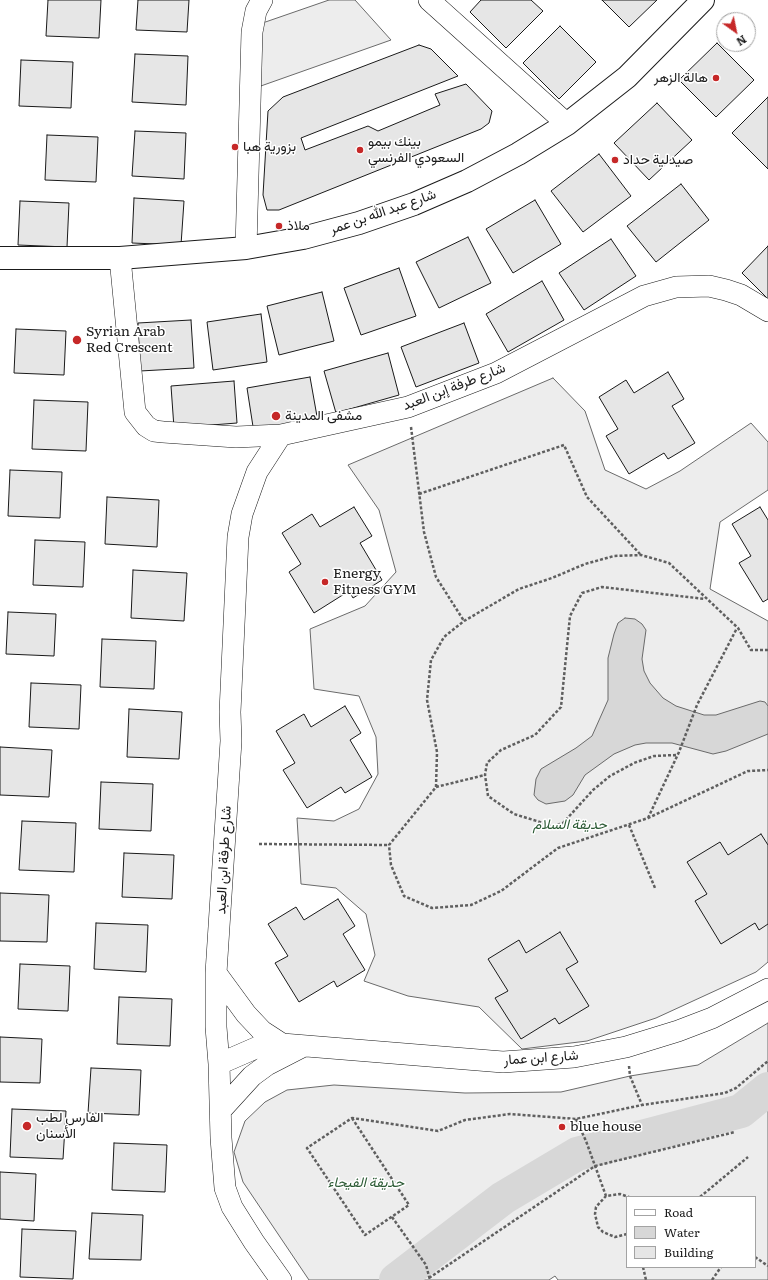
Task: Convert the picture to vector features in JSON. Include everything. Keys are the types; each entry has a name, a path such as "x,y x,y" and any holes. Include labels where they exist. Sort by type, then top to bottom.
{"main road":[{"name":"شارع عبد الله بن عمر","path":"0,258 120,258 246,248 303,238 359,223 414,204 467,182 518,154 567,124 627,77 703,0"}],"street":[{"path":"246,248 252,32 256,12 262,0"},
{"path":"429,0 567,124"},
{"name":"شارع طرفة إبن العبد","path":"120,258 134,404 140,420 154,430 236,437 281,435 408,407 496,373 644,296 660,290 687,286 709,286 741,295 768,311"},
{"name":"شارع طرفة ابن العبد","path":"281,435 268,453 251,486 242,514 238,537 230,712 231,741 216,973 216,1027 225,1188 232,1207 254,1242 281,1280"},
{"path":"216,973 246,1014 262,1031 292,1045 252,1076 221,1110"},
{"name":"شارع ابن عمار","path":"219,1064 258,1047 292,1045 503,1062 574,1057 626,1047 678,1031 712,1018 768,989"}],"path":[{"path":"408,407 424,532 436,577 464,621"},
{"path":"419,494 564,445 587,497 641,555"},
{"path":"436,787 437,752 427,700 431,660 444,637 464,621 519,589 552,578 585,564 614,556 641,555 669,563 738,628 752,650 768,650"},
{"path":"676,755 654,756 634,763 610,776 593,790 563,823 553,826 514,814 488,796 485,774 487,763 501,750 535,735 561,706 570,616 582,593 602,587 706,599"},
{"path":"648,818 678,752 696,705 738,628"},
{"path":"485,774 436,787 389,845 391,866 404,896 432,908 471,905 500,891 558,848 648,818 748,771 768,770"},
{"path":"629,825 654,888"},
{"path":"259,844 389,845"},
{"path":"626,1047 630,1076 642,1105"},
{"path":"352,1118 409,1205 365,1235 307,1148 352,1118 438,1131 465,1120 510,1114 576,1119 642,1105 725,1093 736,1088 768,1061"},
{"path":"576,1119 586,1140 606,1196"},
{"path":"392,1217 426,1265 430,1279 595,1166 735,1132"},
{"path":"701,1196 748,1157"},
{"path":"626,1196 620,1194 606,1196 596,1207 595,1214 598,1227 608,1236 615,1237 626,1234"},
{"path":"756,1258 768,1266"},
{"path":"643,1268 646,1280"},
{"path":"712,1280 719,1268"}],"shaded area":[{"path":"329,0 355,0 391,40 258,87 251,27"},
{"name":"حديقة السلام","path":"553,378 585,411 605,470 646,489 680,471 751,423 768,442 768,490 720,522 710,589 768,621 768,962 756,972 656,1018 587,1041 522,1049 479,1007 408,996 364,981 375,955 366,914 336,888 301,884 297,818 334,821 359,809 378,774 376,737 359,696 314,689 310,629 365,606 396,572 379,510 348,465"},
{"name":"حديقة الفيحاء","path":"768,1023 768,1073 746,1090 763,1110 768,1106 768,1280 558,1280 555,1276 549,1280 309,1280 243,1182 234,1152 245,1121 265,1102 287,1090 334,1085 465,1093 561,1092 630,1076 698,1065"}],"water":[{"path":"625,618 635,619 642,624 646,630 642,659 644,671 650,683 663,698 676,706 704,715 716,715 760,701 765,702 768,706 768,734 726,751 713,754 672,743 646,743 635,745 614,754 585,775 573,795 565,801 546,804 538,800 534,795 536,779 541,769 576,748 592,736 608,700 608,658 614,634 618,623"}],"building":[{"path":"48,0 101,0 99,38 46,36"},
{"path":"138,0 189,0 187,32 136,30"},
{"path":"481,0 531,0 543,11 506,48 470,12"},
{"path":"602,0 657,0 629,27"},
{"path":"560,26 596,62 559,99 523,63"},
{"path":"716,44 716,52 726,52 754,80 716,117 679,80"},
{"path":"419,45 431,49 458,76 301,138 305,150 368,126 378,131 440,105 435,94 466,84 492,111 489,123 481,129 279,210 267,210 263,195 268,111 283,97"},
{"path":"135,54 188,56 186,105 132,102"},
{"path":"21,60 73,62 71,108 19,106"},
{"path":"768,97 768,169 732,133"},
{"path":"657,103 692,140 649,180 614,143"},
{"path":"135,131 186,133 184,179 132,176"},
{"path":"47,135 98,137 96,182 45,180"},
{"path":"599,154 631,196 583,232 551,191"},
{"path":"681,184 709,220 656,262 627,226"},
{"path":"134,198 184,201 181,245 132,243"},
{"path":"535,200 561,244 513,273 486,229"},
{"path":"20,201 69,203 67,247 18,245"},
{"path":"468,237 491,283 439,308 416,262"},
{"path":"611,239 636,276 584,310 559,273"},
{"path":"768,246 768,299 742,273"},
{"path":"399,268 416,316 361,335 344,288"},
{"path":"542,281 564,320 508,352 486,314"},
{"path":"322,292 334,341 279,355 267,306"},
{"path":"261,314 267,362 213,370 207,322"},
{"path":"191,320 194,368 140,371 138,323"},
{"path":"464,323 479,363 416,387 401,347"},
{"path":"16,329 66,331 64,375 14,373"},
{"path":"388,353 399,395 336,413 324,371"},
{"path":"668,372 684,399 672,406 695,443 668,459 664,453 629,474 606,436 618,429 599,397 626,380 634,393"},
{"path":"310,377 318,422 254,433 247,388"},
{"path":"234,381 237,423 174,428 171,386"},
{"path":"34,400 88,402 86,451 32,449"},
{"path":"10,470 62,472 60,518 8,516"},
{"path":"107,497 159,500 157,547 105,544"},
{"path":"354,507 372,536 360,543 382,580 353,598 349,591 314,613 289,572 301,564 282,533 312,514 320,527"},
{"path":"760,507 768,520 768,599 763,602 739,563 751,556 732,524"},
{"path":"35,540 85,542 83,587 33,585"},
{"path":"133,570 187,573 184,621 131,618"},
{"path":"8,612 56,614 54,656 6,654"},
{"path":"102,639 156,641 154,689 100,687"},
{"path":"31,683 81,685 79,729 29,727"},
{"path":"345,706 361,733 350,740 372,777 345,793 341,787 307,808 283,770 295,763 276,731 304,714 311,727"},
{"path":"129,709 182,712 179,759 127,757"},
{"path":"0,747 52,750 49,797 0,795"},
{"path":"101,782 153,784 151,831 99,829"},
{"path":"22,821 76,823 74,872 19,870"},
{"path":"761,834 768,845 768,924 759,930 755,923 721,944 695,901 707,894 687,862 720,842 728,855"},
{"path":"124,853 174,855 172,899 122,897"},
{"path":"0,893 49,895 47,942 0,941"},
{"path":"338,899 355,926 343,934 365,970 337,987 334,981 299,1002 275,963 288,956 268,924 296,907 304,920"},
{"path":"96,923 148,925 146,972 94,969"},
{"path":"560,932 578,962 566,969 589,1006 559,1024 555,1018 521,1039 495,998 508,991 488,959 519,940 526,953"},
{"path":"20,964 70,966 68,1011 18,1009"},
{"path":"119,997 172,999 170,1046 117,1044"},
{"path":"0,1037 42,1039 40,1083 0,1082"},
{"path":"91,1068 141,1070 139,1115 88,1113"},
{"path":"12,1109 66,1111 63,1159 10,1157"},
{"path":"114,1143 167,1145 165,1192 112,1190"},
{"path":"0,1172 36,1174 34,1221 0,1219"},
{"path":"92,1213 143,1215 141,1260 89,1259"},
{"path":"22,1229 76,1231 73,1279 20,1277"}],"waterway":[{"path":"396,1280 503,1198 577,1154 741,1111 768,1089"}],"place":[{"name":"هالة الزهر","path":"716,78"},
{"name":"بزورية هبا","path":"235,147"},
{"name":"بينك بيمو السعودي الفرنسي","path":"360,150"},
{"name":"صيدلية حداد","path":"615,160"},
{"name":"ملاذ","path":"279,226"},
{"name":"Syrian Arab Red Crescent","path":"77,340"},
{"name":"مشفى المدينة","path":"276,416"},
{"name":"Energy Fitness GYM","path":"325,582"},
{"name":"الفارس لطب الأسنان","path":"27,1126"},
{"name":"blue house","path":"562,1127"}]}
